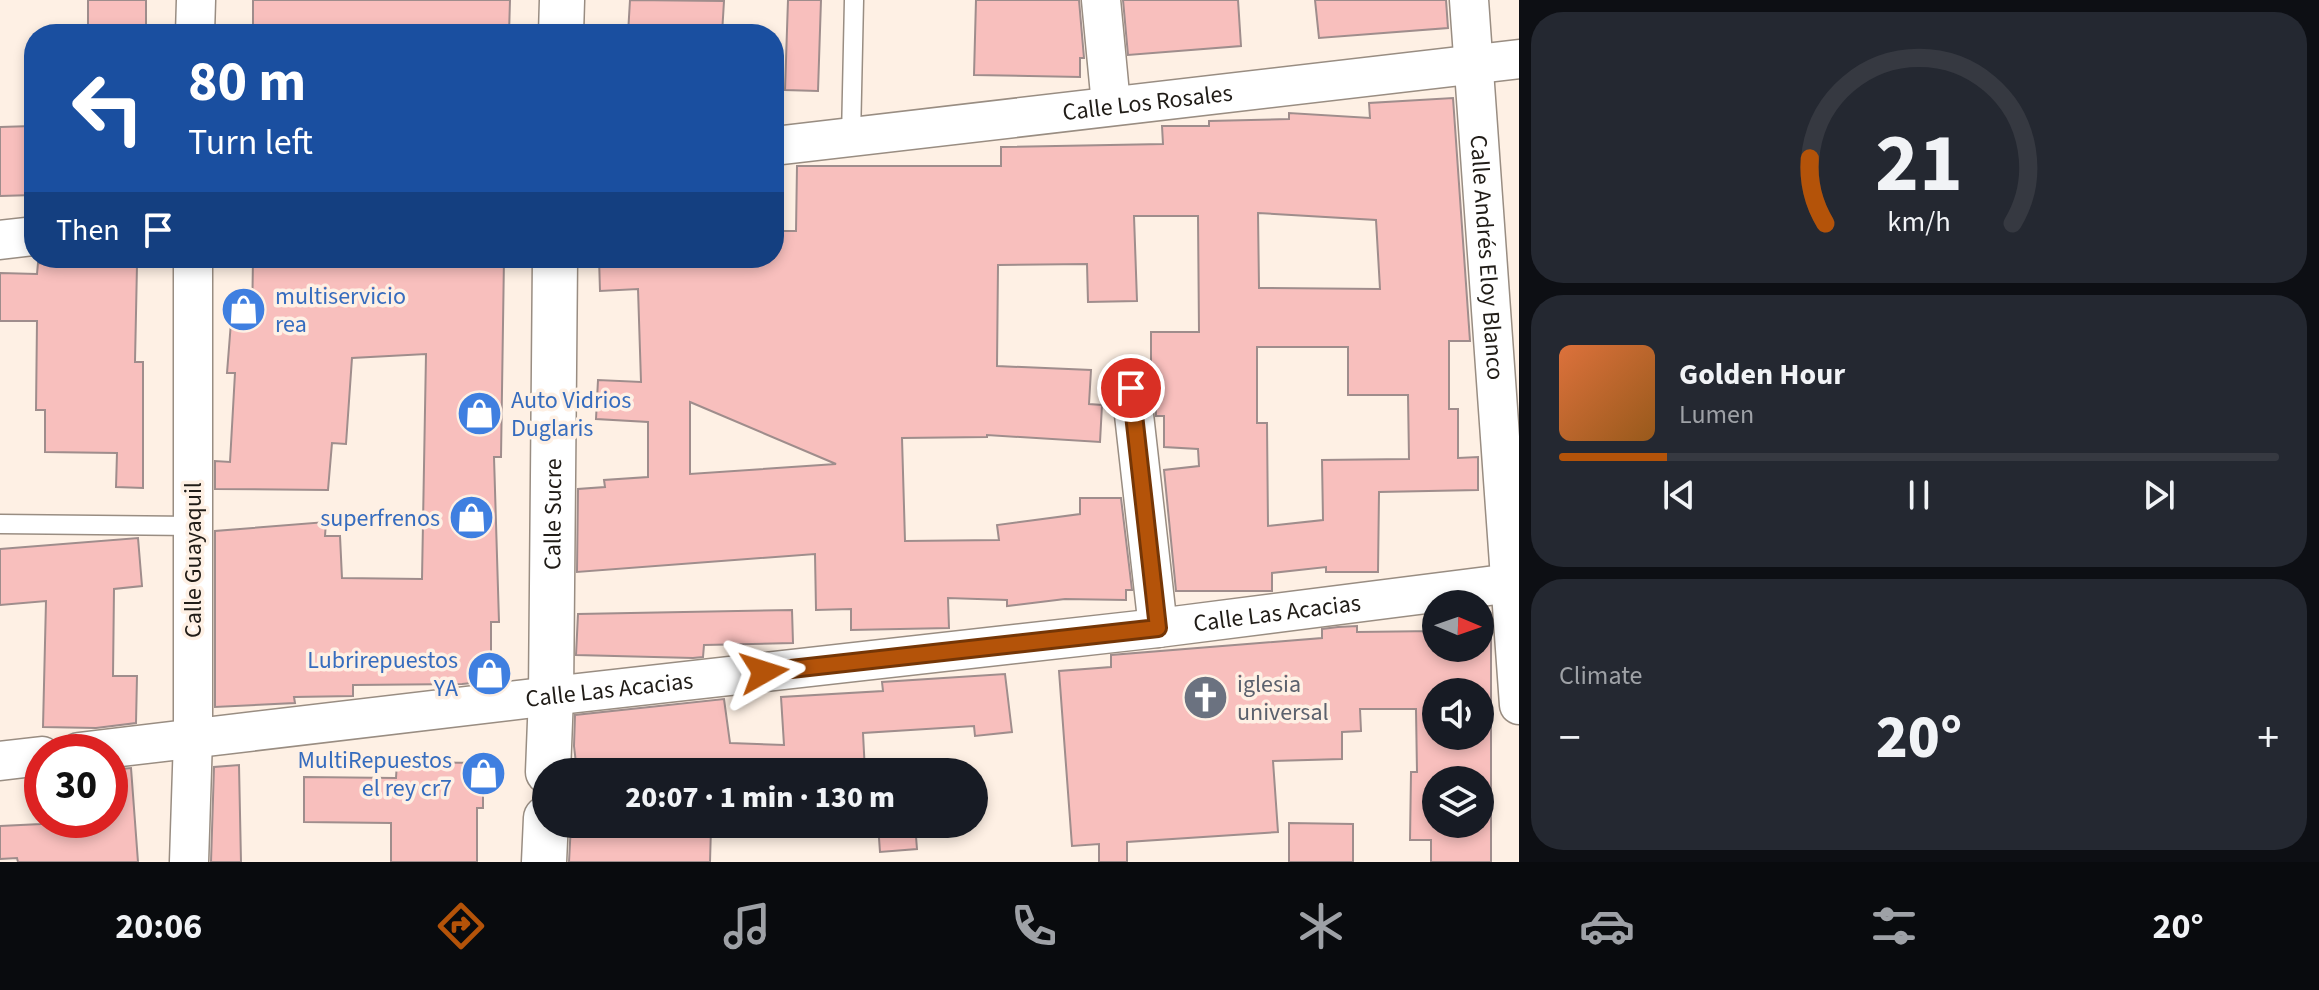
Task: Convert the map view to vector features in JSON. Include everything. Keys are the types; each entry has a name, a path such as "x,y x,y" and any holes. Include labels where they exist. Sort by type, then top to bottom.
{"street":[{"path":"195,24 196,0"},
{"path":"561,24 562,0"},
{"path":"1101,0 1111,105"},
{"name":"Calle Andrés Eloy Blanco","path":"1469,0 1515,582 1519,705"},
{"name":"Calle Los Rosales","path":"784,145 1519,59"},
{"path":"0,240 24,237"},
{"name":"Calle Guayaquil","path":"189,862 193,738 193,268"},
{"name":"Calle Sucre","path":"549,758 555,268"},
{"path":"1131,388 1158,628"},
{"name":"Calle Las Acacias","path":"128,746 1158,628 1515,582"},
{"path":"0,761 24,758"},
{"path":"544,862 545,838"}],"lane":[{"path":"851,138 854,0"},
{"path":"0,524 193,526"}],"building":[{"path":"88,0 146,0 146,24 88,24"},
{"path":"253,0 510,0 509,24 253,24"},
{"path":"630,0 724,1 723,24 629,24"},
{"path":"788,0 821,0 818,91 785,90"},
{"path":"976,0 1079,0 1084,58 1080,58 1080,77 974,75"},
{"path":"1123,0 1238,0 1241,46 1128,55"},
{"path":"1315,0 1446,0 1448,28 1319,38"},
{"path":"1453,98 1470,341 1449,341 1449,409 1458,409 1458,458 1478,457 1478,490 1379,492 1378,572 1326,572 1326,567 1272,573 1272,591 1176,591 1164,470 1199,466 1198,449 1164,447 1164,416 1156,416 1155,378 1151,378 1151,332 1199,332 1198,216 1134,216 1137,301 1088,302 1087,264 998,265 997,366 1091,370 1089,404 1102,405 1100,442 987,435 902,438 905,541 999,540 997,525 1080,514 1080,498 1121,498 1132,590 1126,590 1126,600 1065,599 1007,606 1007,600 948,598 949,628 851,630 851,609 816,610 815,554 577,572 578,489 605,487 604,480 648,477 648,422 596,419 598,380 641,382 638,289 600,291 599,268 784,268 784,231 796,231 797,166 1001,166 1001,147 1163,144 1162,126 1209,126 1209,121 1289,119 1289,113 1370,118 1369,103","holes":["1258,213 1376,220 1380,289 1259,288","1257,347 1348,347 1348,395 1408,395 1409,459 1322,460 1323,520 1268,526 1267,423 1257,423","690,402 836,464 690,474"]},
{"path":"24,126 24,195 0,196 0,127"},
{"path":"38,268 137,268 135,362 143,362 143,488 116,487 117,453 45,452 45,410 36,410 37,321 0,321 0,273 37,274"},
{"path":"253,268 504,268 501,457 494,457 499,622 491,622 491,681 353,685 353,696 294,697 295,703 215,707 215,531 326,522 325,536 340,536 342,578 422,579 426,354 352,358 346,444 332,443 328,490 215,489 215,461 230,462 235,373 227,373 231,322 252,324"},
{"path":"138,538 142,586 114,589 113,676 137,676 136,723 96,728 43,727 46,601 0,605 0,549"},
{"path":"792,610 793,643 704,645 703,657 693,658 576,655 578,614"},
{"path":"1357,626 1357,632 1422,631 1422,662 1491,662 1491,678 1422,678 1422,750 1491,750 1491,766 1422,766 1422,838 1491,838 1491,862 1431,862 1431,840 1410,840 1411,772 1417,772 1416,709 1360,709 1361,731 1342,732 1342,759 1273,761 1278,832 1127,842 1127,862 1099,862 1099,844 1072,846 1059,671 1111,667 1111,655 1322,638 1322,629 1338,627"},
{"path":"1005,674 1012,732 975,736 974,726 863,733 864,758 575,758 575,715 724,699 730,743 784,745 781,697 883,691 882,682"},
{"path":"397,762 483,763 483,808 477,808 477,862 391,862 391,823 304,822 304,777 396,778"},
{"path":"239,765 241,862 211,862 214,767"},
{"path":"128,768 131,768 138,862 18,862 17,858 0,859 0,826 24,825 24,838 128,838"},
{"path":"1289,823 1353,824 1353,862 1289,862"},
{"path":"570,838 711,838 710,862 569,862"},
{"path":"879,838 916,838 917,849 880,852"}],"place":[{"name":"multiservicio rea","path":"244,310"},
{"name":"Auto Vidrios Duglaris","path":"480,414"},
{"name":"superfrenos","path":"471,518"},
{"name":"Lubrirepuestos YA","path":"489,674"},
{"name":"iglesia universal","path":"1206,698"},
{"name":"MultiRepuestos el rey cr7","path":"483,774"}],"route":[{"path":"764,672 1158,628 1131,388"}]}
